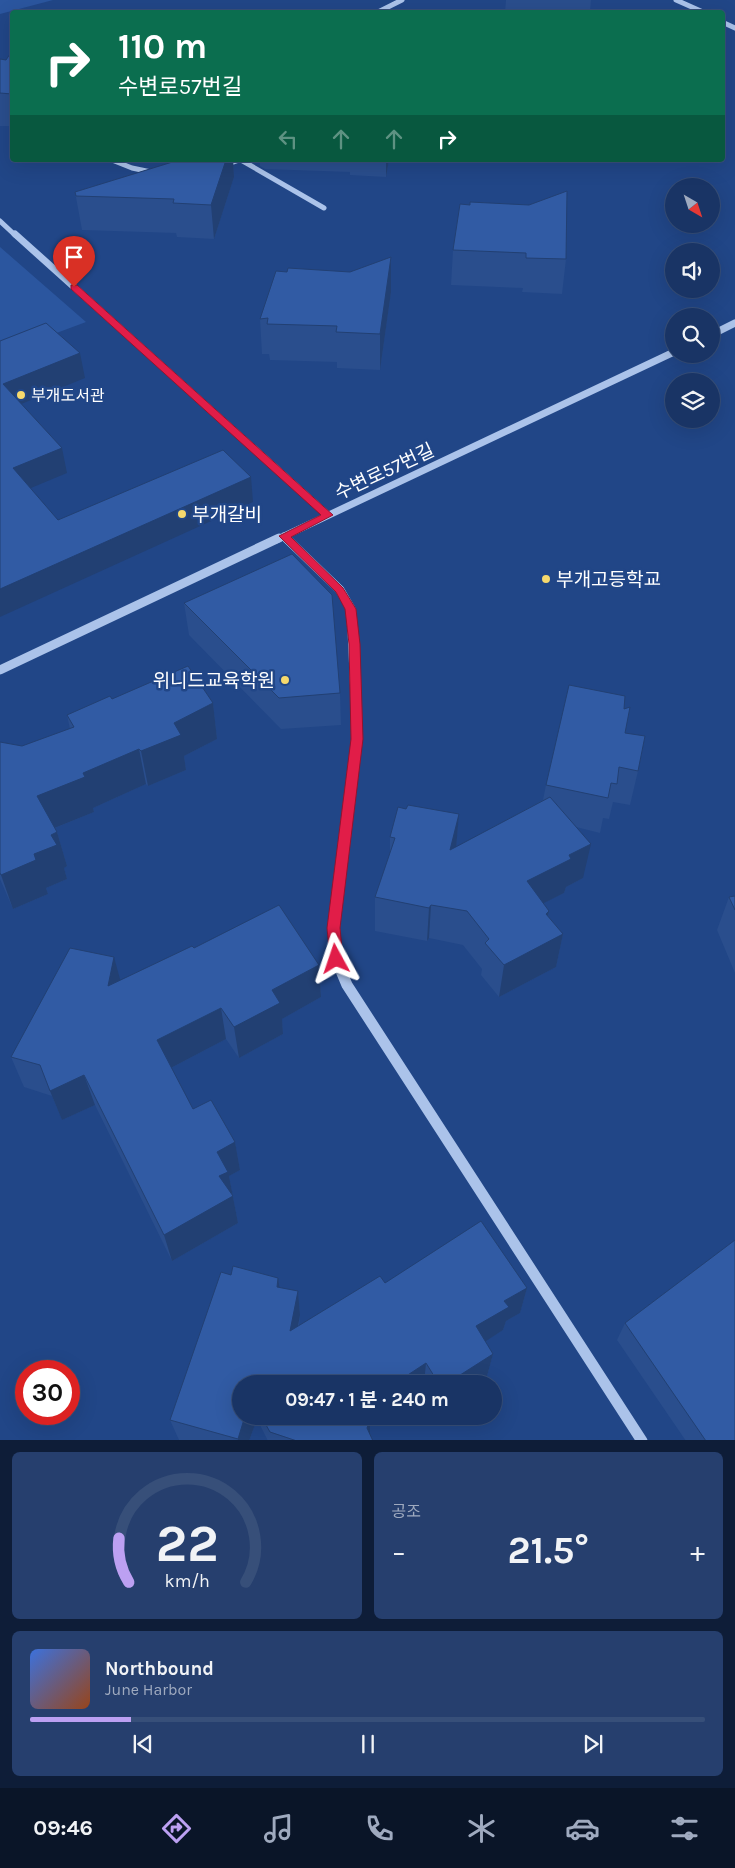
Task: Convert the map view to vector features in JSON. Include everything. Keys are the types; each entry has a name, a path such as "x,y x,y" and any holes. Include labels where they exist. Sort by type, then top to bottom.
{"street":[{"path":"382,10 402,0"},
{"path":"676,0 698,10"},
{"path":"117,162 132,168 168,173"},
{"path":"216,168 234,162"},
{"path":"244,162 324,208"},
{"path":"0,221 328,515"},
{"path":"720,330 735,323"},
{"name":"수변로57번길","path":"0,670 665,356"},
{"path":"284,536 340,590 351,609 357,739 334,928 336,959 347,985 642,1440"}],"shaded area":[{"path":"0,0 53,0 10,10 0,14"},
{"path":"0,247 86,322 0,354"}],"building":[{"path":"10,54 10,94 0,93 0,59 6,60"},
{"path":"172,162 225,162 211,205 173,203 174,199 76,196 75,192"},
{"path":"567,191 566,259 526,258 526,253 453,250 460,204 470,205 470,202 529,205"},
{"path":"391,257 380,334 336,332 337,326 267,324 268,318 260,319 276,271 287,272 288,268 350,272"},
{"path":"46,323 80,353 3,384 62,448 13,468 58,520 223,450 251,477 0,589 0,341"},
{"name":"위니드교육학원","path":"292,554 332,595 340,693 279,698 184,603"},
{"path":"188,666 213,703 174,723 181,735 141,751 139,749 83,773 85,777 37,796 57,832 51,835 57,845 34,854 36,860 1,875 0,742 22,746 74,727 67,715 110,696 112,699"},
{"path":"569,685 625,696 624,709 630,707 625,733 645,736 638,771 619,767 617,784 611,783 608,798 546,785"},
{"path":"550,797 591,844 569,855 571,859 527,881 549,911 546,914 563,934 504,965 485,943 489,939 467,911 431,905 429,908 375,897 395,838 390,837 398,807 406,809 408,805 459,814 450,850"},
{"path":"735,896 735,910 729,897"},
{"path":"279,905 319,965 272,990 280,1003 234,1027 221,1008 157,1040 193,1109 211,1100 235,1142 217,1152 228,1172 219,1176 233,1196 164,1235 84,1075 50,1091 40,1065 11,1057 70,948 114,957 108,986 192,946 194,948"},
{"path":"481,1221 527,1288 504,1301 509,1307 476,1326 493,1354 460,1375 433,1375 426,1363 408,1375 232,1375 232,1425 242,1425 238,1439 170,1420 221,1272 231,1275 233,1266 278,1278 277,1287 298,1291 290,1331 380,1276 385,1283"},
{"path":"735,1240 735,1440 705,1440 625,1323"},
{"path":"266,1425 368,1425 367,1428 373,1440 294,1440 270,1432"}],"place":[{"name":"부개도서관","path":"21,395"},
{"name":"부개갈비","path":"182,514"},
{"name":"부개고등학교","path":"546,579"},
{"name":"위니드교육학원","path":"285,680"}],"route":[{"path":"74,287 328,515 284,536 340,590 351,609 357,739 334,928 336,959"}]}
